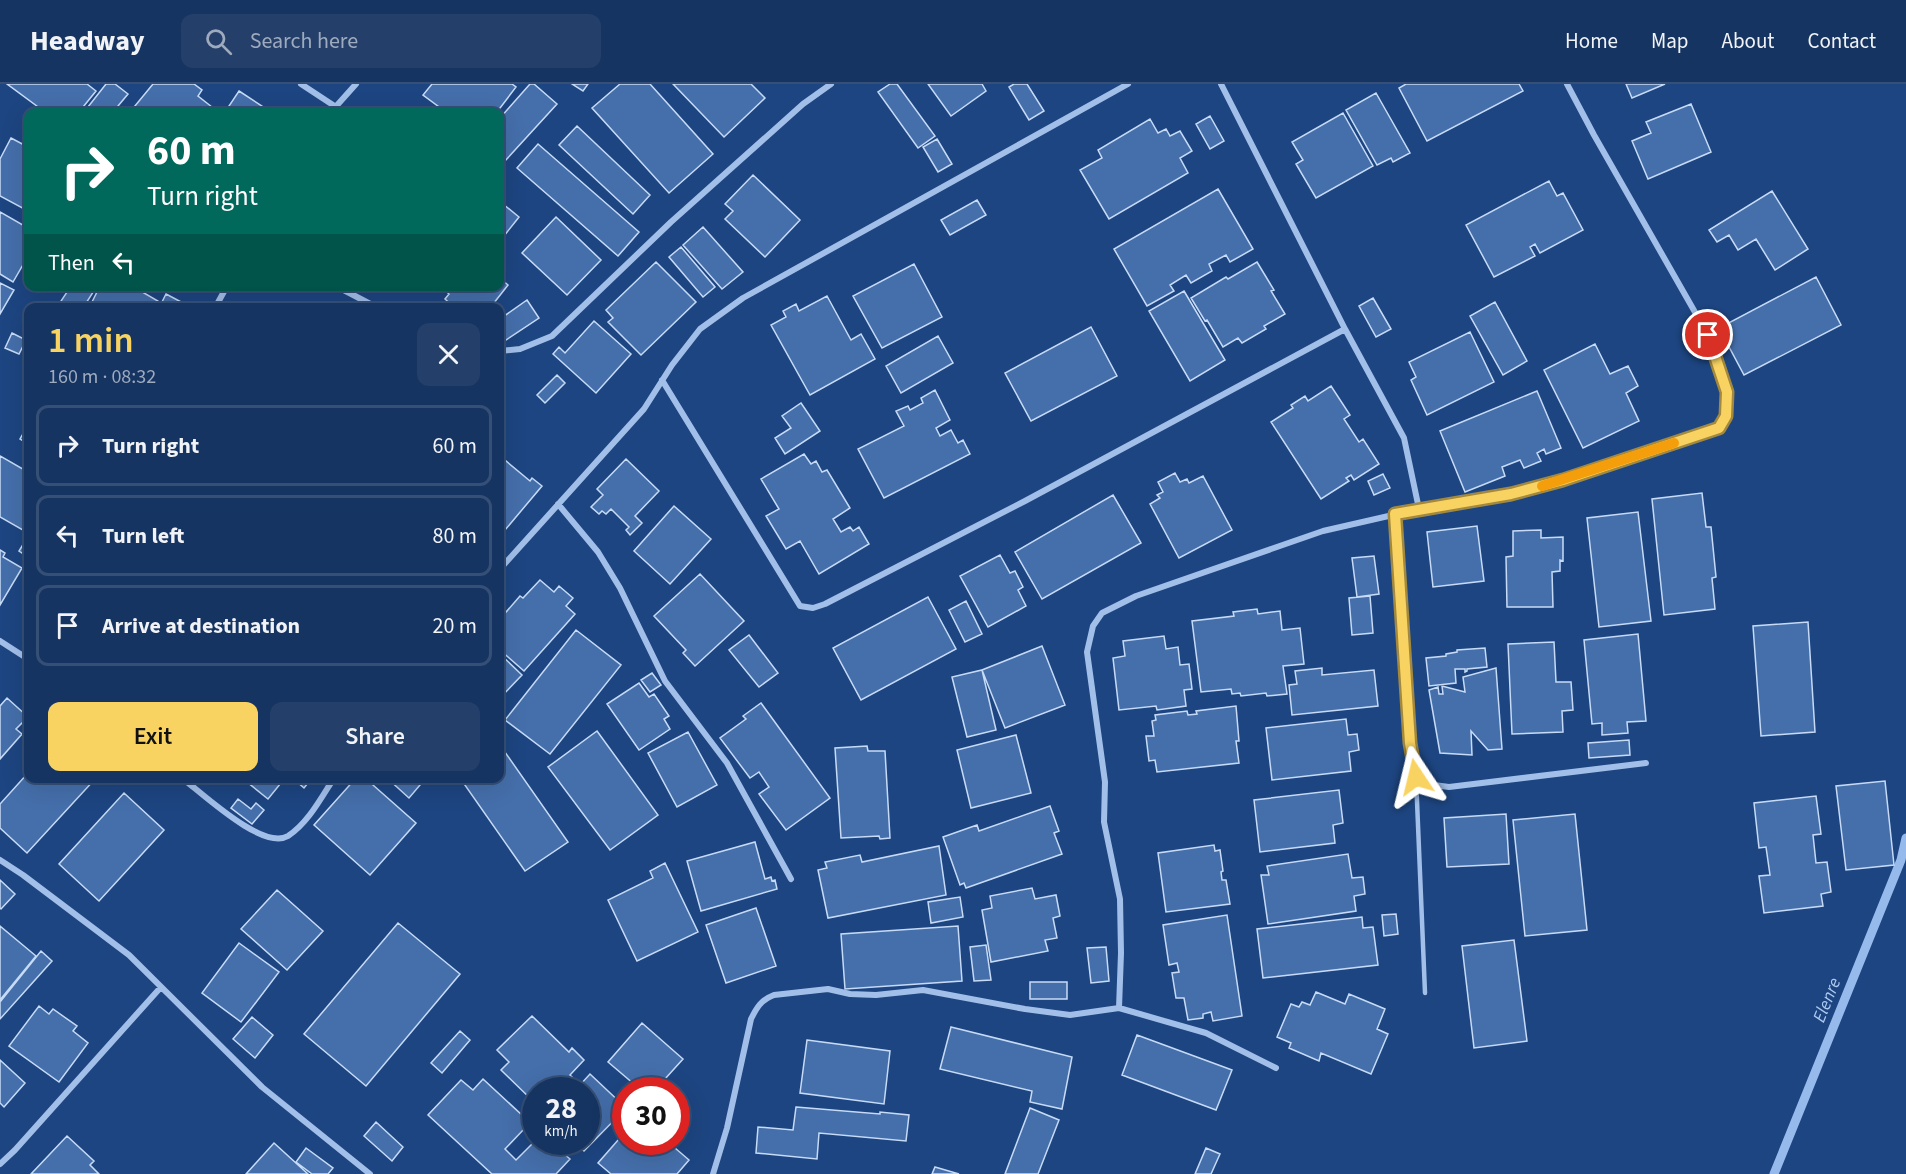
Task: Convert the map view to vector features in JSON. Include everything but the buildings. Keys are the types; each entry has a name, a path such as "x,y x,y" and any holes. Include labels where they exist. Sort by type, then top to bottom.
{"street":[{"path":"301,84 331,108"},
{"path":"336,108 356,84"},
{"path":"504,351 520,349 552,336 761,141 803,104 831,84"},
{"path":"504,565 644,409 662,380 700,329 743,298 1128,84"},
{"path":"1221,84 1345,329 1404,438 1419,509"},
{"path":"1119,1008 1120,899 1104,822 1105,782 1087,651 1094,626 1101,613 1136,596 1323,531 1419,509 1511,494 1563,480 1719,428 1726,416 1727,392 1708,335 1593,135 1567,84"},
{"path":"346,291 368,303"},
{"path":"662,380 800,606 813,608 1015,507 1345,329"},
{"path":"558,504 598,552 620,588 665,681 727,763 791,879"},
{"path":"1395,514 1410,743 1416,777 1434,785 1449,787 1646,763"},
{"path":"0,641 24,656"},
{"path":"189,783 242,825 260,835 276,838 286,837 307,818 331,783"},
{"path":"0,860 129,955 262,1087 370,1174"},
{"path":"0,1164 161,987"},
{"path":"713,1174 727,1128 751,1019 759,1004 774,995 828,989 850,994 876,995 923,990 1070,1015 1119,1008 1206,1033 1276,1068"}],"lane":[{"path":"1416,777 1425,993"}],"waterway":[{"name":"Elenre","path":"1774,1174 1901,860 1906,838"}],"slow traffic":[{"path":"1542,486 1674,443"}],"route":[{"path":"1416,777 1410,743 1395,514 1511,494 1563,480 1719,428 1726,416 1727,392 1708,335"}]}
